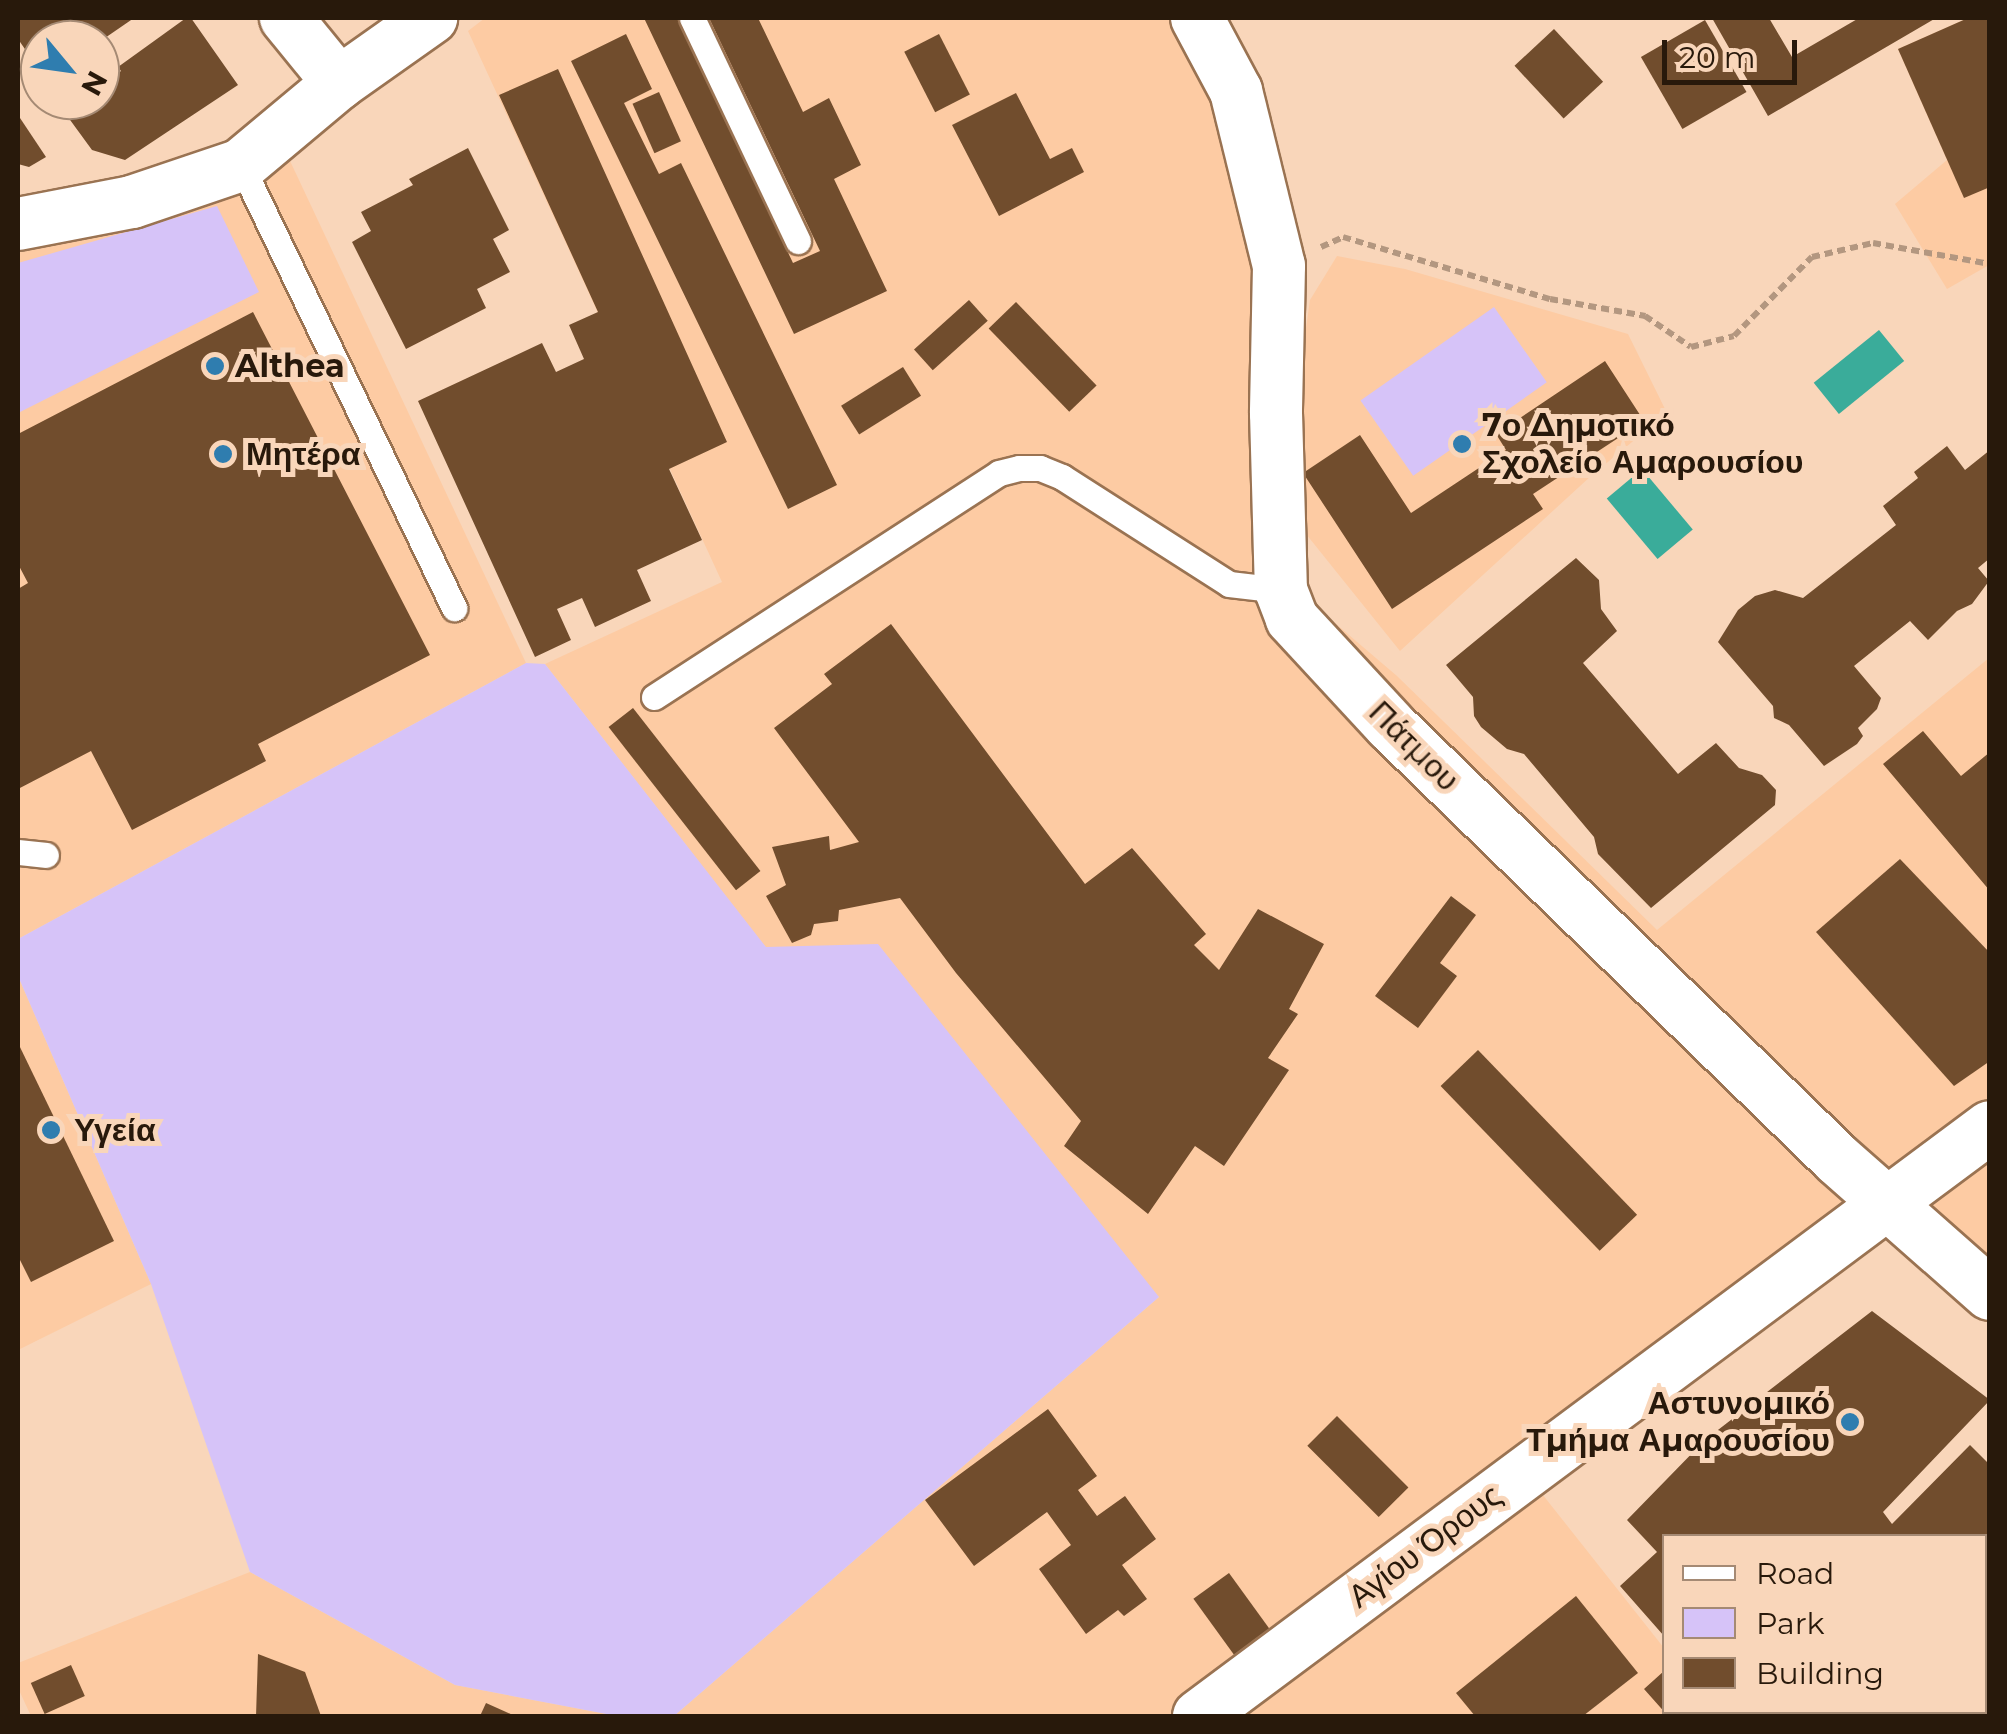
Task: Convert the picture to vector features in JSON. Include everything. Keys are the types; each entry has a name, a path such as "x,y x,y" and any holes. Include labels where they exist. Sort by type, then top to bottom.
{"street":[{"path":"286,18 339,83"},
{"path":"18,224 132,202 241,165 339,83 431,18"},
{"name":"Πάτμου","path":"1197,18 1236,91 1279,266 1276,413 1282,590 1292,619 1390,725 1883,1202 1990,1294"},
{"name":"Αγίου Όρους","path":"1200,1716 1883,1202 1990,1127"}],"lane":[{"path":"692,18 798,240"},
{"path":"241,165 454,608"},
{"path":"654,697 999,473 1019,468 1040,468 1062,477 1230,584 1282,590"},
{"path":"18,852 46,855"}],"path":[{"path":"1279,266 1343,238 1550,299 1645,316 1691,347 1734,336 1812,257 1873,244 1990,264"}],"shaded area":[{"path":"485,18 1227,18 1267,133 1288,583 1397,676 1657,930 1989,658 1989,1281 1901,1208 1535,1485 1662,1645 1662,1714 1803,1716 674,1716 1159,1297 766,948 545,664 722,582 468,31"},
{"path":"1968,18 1989,18 1989,265 1947,289 1895,204 1947,160 1898,49"},
{"name":"Μητέρα","path":"283,146 526,663 18,939 18,245"},
{"name":"7ο Δημοτικό Σχολείο Αμαρουσίου","path":"1337,256 1405,269 1628,334 1667,413 1591,476 1400,651 1298,524 1294,412 1310,300"},
{"name":"Υγεία","path":"18,976 151,1284 18,1350"},
{"path":"1987,1555 1989,1716 1826,1716 1987,1714"},
{"path":"250,1572 455,1685 617,1716 31,1716 18,1688 18,1663"}],"green space":[{"path":"217,206 259,292 18,413 18,263"},
{"path":"1494,307 1547,382 1413,476 1360,400"},
{"path":"526,663 545,664 766,947 878,944 1159,1297 674,1716 617,1716 455,1685 250,1572 151,1284 18,976 18,939"}],"water":[{"path":"1879,330 1904,361 1839,414 1814,383"},
{"path":"1642,469 1693,530 1658,559 1607,499"}],"building":[{"path":"18,18 134,18 120,28 120,20 20,20 20,42"},
{"path":"191,18 238,85 125,160 92,150 70,120 120,120 120,66"},
{"path":"644,18 677,18 793,263 820,251 709,18 758,18 803,112 829,98 861,165 834,179 887,291 794,334"},
{"path":"1712,18 1769,18 1792,57 1859,18 1936,18 1768,116"},
{"path":"1968,18 1990,18 1990,187 1964,198 1898,49"},
{"path":"1705,20 1746,92 1682,129 1641,57"},
{"path":"1554,29 1603,82 1564,118 1515,66"},
{"path":"626,34 652,89 624,103 659,174 681,163 837,485 788,509 571,61"},
{"path":"939,34 970,95 935,112 904,52"},
{"path":"558,69 727,442 669,469 702,540 637,570 651,601 595,627 582,598 557,609 571,640 535,657 418,401 542,343 556,372 584,359 569,325 598,312 499,95"},
{"path":"659,92 681,141 654,153 633,104"},
{"path":"1016,93 1050,159 1072,148 1084,172 999,216 952,125"},
{"path":"18,115 46,157 29,167 18,164"},
{"path":"468,148 509,230 493,239 510,272 477,289 486,308 406,349 352,242 371,231 361,212 413,185 409,179"},
{"path":"969,300 988,321 933,370 914,350"},
{"path":"1016,302 1097,385 1069,412 989,328"},
{"path":"253,312 430,655 258,744 266,761 132,830 91,751 18,789 18,589 28,583 18,564 18,434"},
{"path":"1605,361 1644,421 1533,494 1543,509 1392,609 1303,473 1360,435 1411,513 1506,450 1496,434"},
{"path":"903,367 921,396 859,435 841,406"},
{"path":"1947,446 1965,470 1990,450 1990,558 1978,568 1989,581 1972,604 1957,611 1928,640 1910,621 1854,666 1881,698 1877,709 1858,728 1863,736 1857,744 1824,766 1789,725 1774,718 1773,706 1718,642 1738,610 1755,596 1775,590 1803,598 1896,525 1883,506 1918,478 1914,472"},
{"path":"1576,558 1599,580 1601,609 1617,631 1583,663 1678,774 1716,743 1739,768 1762,775 1776,790 1775,805 1651,908 1598,854 1594,837 1524,754 1507,749 1481,727 1474,716 1473,697 1446,665"},
{"path":"891,624 1085,884 1132,848 1206,934 1194,945 1219,970 1258,909 1324,944 1289,1009 1298,1014 1268,1058 1289,1070 1224,1166 1195,1146 1148,1214 1064,1146 1081,1121 956,973 900,898 839,910 838,921 814,924 811,935 792,943 766,896 786,885 772,847 829,836 830,850 859,842 774,728 832,684 824,674"},
{"path":"633,708 760,871 736,890 609,727"},
{"path":"1923,731 1961,776 1990,752 1990,891 1883,764"},
{"path":"1900,859 1990,953 1990,1061 1954,1086 1816,932"},
{"path":"1451,896 1476,915 1440,963 1457,976 1418,1028 1375,996"},
{"path":"18,1043 114,1241 31,1282 18,1256"},
{"path":"1478,1050 1637,1215 1600,1251 1441,1086"},
{"name":"Αστυνομικό Τμήμα Αμαρουσίου","path":"1872,1311 1990,1400 1883,1512 1892,1524 1970,1445 1990,1465 1990,1545 1987,1548 1987,1534 1662,1534 1662,1634 1620,1586 1657,1552 1627,1520 1705,1440"},
{"path":"1048,1409 1097,1476 1078,1490 1097,1516 1125,1496 1156,1539 1122,1565 1147,1599 1124,1616 1118,1610 1086,1634 1039,1569 1071,1545 1047,1512 974,1566 925,1500"},
{"path":"1337,1416 1408,1487 1379,1517 1307,1446"},
{"path":"1229,1573 1270,1630 1235,1655 1193,1599"},
{"path":"1990,1593 1990,1716 1977,1716 1987,1714"},
{"path":"1576,1596 1638,1673 1583,1716 1475,1716 1456,1693"},
{"path":"258,1654 305,1672 321,1716 256,1716"},
{"path":"71,1665 85,1696 45,1714 31,1683"},
{"path":"1662,1673 1662,1709 1644,1689"},
{"path":"486,1703 515,1716 480,1716"}],"place":[{"name":"Althea","path":"215,366"},
{"name":"7ο Δημοτικό Σχολείο Αμαρουσίου","path":"1462,444"},
{"name":"Μητέρα","path":"223,454"},
{"name":"Υγεία","path":"51,1130"},
{"name":"Αστυνομικό Τμήμα Αμαρουσίου","path":"1850,1422"}]}
